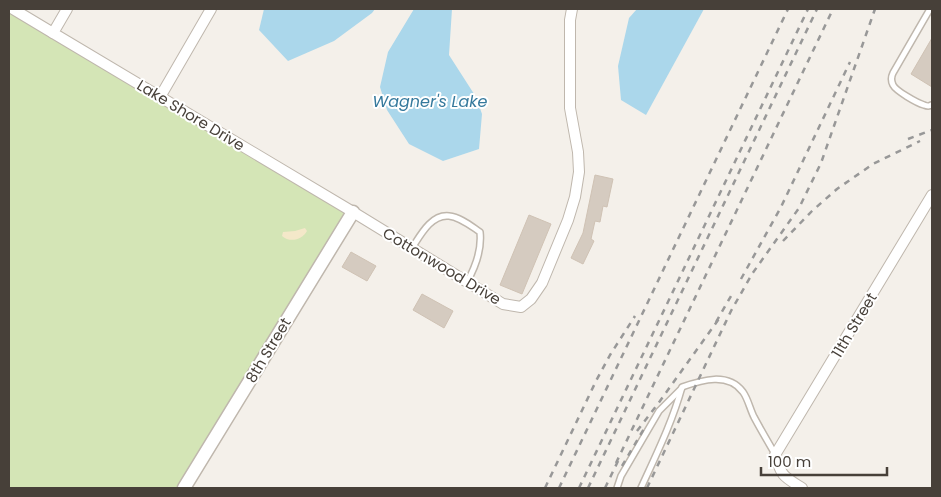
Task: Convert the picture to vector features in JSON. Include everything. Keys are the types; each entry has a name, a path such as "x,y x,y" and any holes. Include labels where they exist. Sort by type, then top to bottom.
{"street":[{"name":"Lake Shore Drive","path":"13,9 352,212"},
{"path":"53,33 67,9"},
{"path":"160,97 210,9"},
{"name":"Cottonwood Drive","path":"352,212 504,304 521,307 531,299 542,283 564,228 575,197 579,172 578,152 570,108 570,20 572,9"},
{"name":"11th Street","path":"775,455 932,195"},
{"name":"8th Street","path":"184,488 352,212"},
{"path":"775,455 781,472 786,478 802,488"}],"lane":[{"path":"930,9 891,78 892,84 896,89 922,105 932,105"},
{"path":"412,248 426,227 441,216 459,219 480,232 481,239 475,267 467,282"},
{"path":"616,488 659,411 682,388 697,382 721,378 733,383 743,392 754,417 775,455"},
{"path":"640,488 669,428 682,388"}],"green space":[{"path":"9,9 353,212 184,488 9,488"}],"sand":[{"path":"305,228 307,231 305,234 296,240 282,236 283,232"}],"water":[{"path":"264,9 375,9 334,41 288,61 259,30"},
{"name":"Wagner's Lake","path":"414,9 452,9 449,55 476,97 482,114 479,149 443,161 409,144 387,110 380,87 388,52"},
{"path":"637,9 704,9 646,115 621,100 618,66 629,18"}],"building":[{"path":"932,38 932,87 911,74"},
{"path":"595,175 613,179 607,207 603,206 600,222 595,221 591,239 594,241 583,264 571,258 583,233"},
{"path":"529,215 551,224 522,294 500,285"},
{"path":"351,252 376,266 367,281 342,267"},
{"path":"422,294 453,311 444,328 413,310"}],"railway":[{"path":"559,488 788,9"},
{"path":"579,488 808,9"},
{"path":"588,488 817,9"},
{"path":"616,463 833,9"},
{"path":"647,488 731,311 752,274 799,208 821,163 875,9"},
{"path":"741,279 781,207 850,62"},
{"path":"908,139 932,130"},
{"path":"783,241 837,189 873,164 920,141"},
{"path":"716,322 731,296"},
{"path":"545,488 596,381 635,316"},
{"path":"637,431 721,316"},
{"path":"622,466 645,427"},
{"path":"605,488 619,459"}]}
